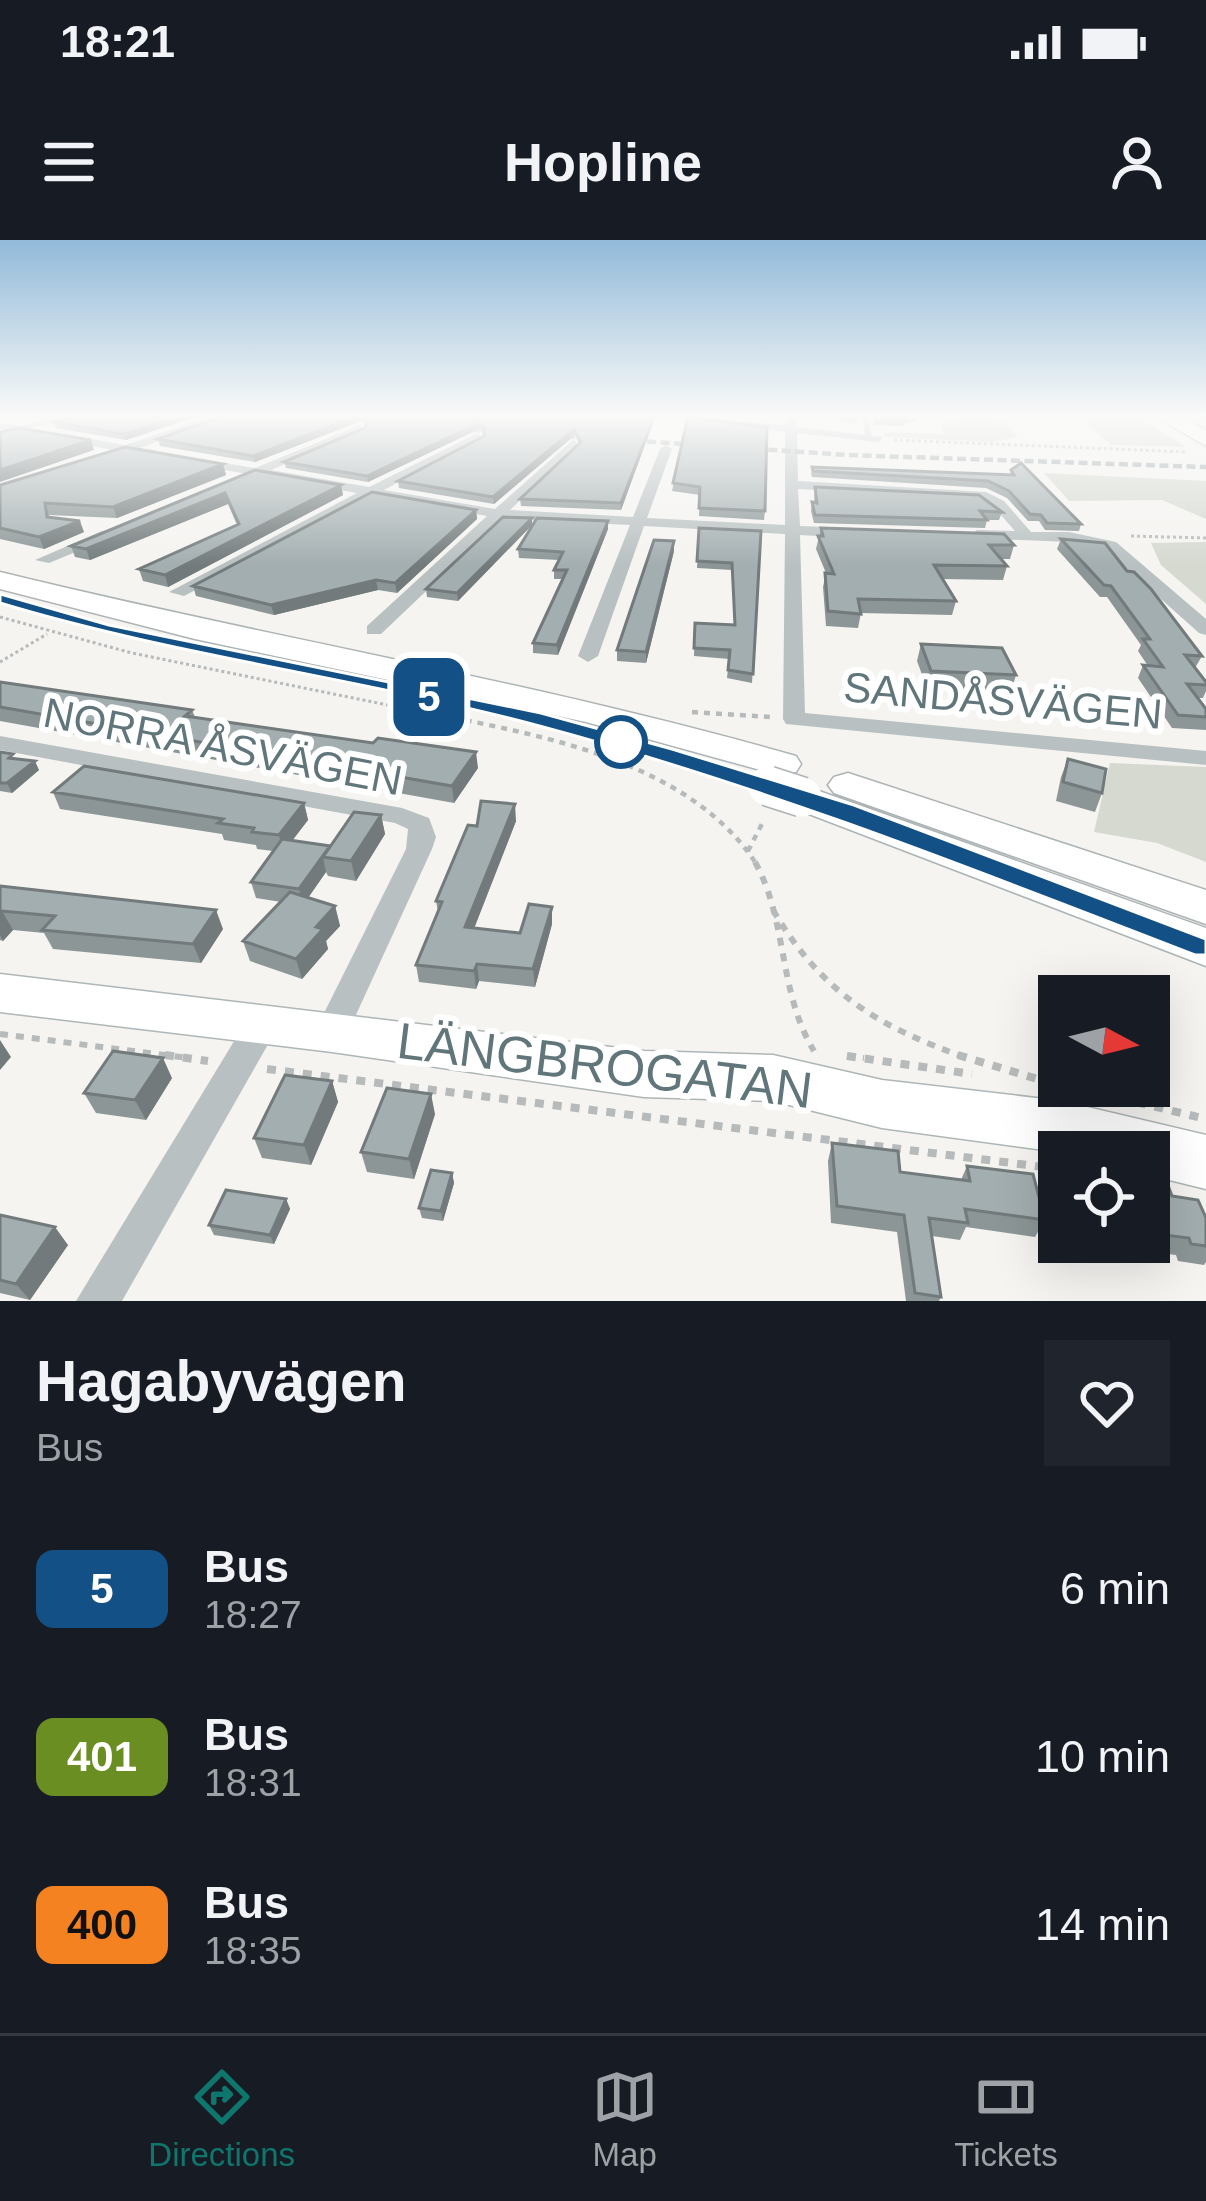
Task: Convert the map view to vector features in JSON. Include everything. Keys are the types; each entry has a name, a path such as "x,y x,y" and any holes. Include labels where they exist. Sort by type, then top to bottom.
{"main road":[{"path":"0,580 124,615 647,724 1206,947"},
{"path":"0,599 106,630 541,720 792,780 1206,907"}],"street":[{"path":"225,467 498,514 863,533"},
{"path":"225,484 269,467"},
{"path":"178,592 419,467"},
{"path":"374,630 549,467"},
{"path":"588,656 659,467"},
{"path":"790,467 792,531"},
{"path":"790,485 981,496 999,504 1028,536"},
{"path":"43,560 121,528 78,524"},
{"name":"SANDÅSVÄGEN","path":"792,531 794,718 1206,758"},
{"path":"957,535 1083,538 1122,550 1206,629"},
{"name":"NORRA ÅSVÄGEN","path":"0,743 402,816 420,824 419,849 332,1031"},
{"name":"LÄNGBROGATAN","path":"0,993 250,1045 332,1031 644,1074 773,1078 882,1104 1062,1127 1206,1162"},
{"path":"98,1301 250,1045"}],"path":[{"path":"1083,538 1206,538"},
{"path":"0,617 50,632 483,725 664,783 748,850 795,951 852,1003 961,1060 1038,1080"},
{"path":"0,662 50,632"},
{"path":"584,754 594,751"},
{"path":"660,773 664,783"},
{"path":"748,850 760,826"},
{"path":"769,900 795,1014 814,1051"},
{"path":"0,1034 250,1045 1038,1166"}],"shaded area":[{"path":"1044,473 1206,481 1206,519 1162,500 1069,501"},
{"path":"1206,542 1206,604 1161,565 1151,543"},
{"path":"1110,763 1206,767 1206,862 1157,843 1094,832"}],"building":[{"path":"61,467 217,467 113,507 45,503 47,517 80,521 39,537 0,528 0,485"},
{"path":"311,467 387,467 367,476"},
{"path":"426,467 529,467 493,497 398,481"},
{"path":"555,467 635,467 621,503 520,499"},
{"path":"677,467 766,467 765,511 699,508 700,487 673,483"},
{"path":"812,467 1014,475 1011,470 1024,467 1081,524 1047,523 1041,515 1030,514 1009,491 988,481 813,471"},
{"path":"255,470 341,485 165,575 139,569 239,524 225,493 86,549 71,546"},
{"path":"815,487 979,495 1002,512 980,511 987,520 815,515"},
{"path":"372,492 476,510 395,583 376,580 271,605 193,586"},
{"path":"503,517 532,518 457,593 426,589"},
{"path":"537,518 608,521 557,645 533,643 567,570 554,570 563,552 518,549"},
{"path":"699,528 761,531 753,674 728,670 730,650 694,648 695,623 735,625 732,563 697,561"},
{"path":"821,528 1004,534 1014,545 989,545 1007,566 934,565 956,601 858,599 861,614 828,611 825,573 834,574 818,536 823,536"},
{"path":"1061,539 1105,543 1127,571 1151,589 1202,656 1185,655 1206,682 1187,684 1206,709 1206,717 1178,715 1143,665 1163,667 1143,639 1150,639 1111,586 1104,585"},
{"path":"654,540 674,541 646,652 617,650"},
{"path":"921,644 1002,648 1016,675 931,671"},
{"path":"0,682 192,710 185,716 373,743 378,738 476,752 452,786 0,707"},
{"path":"0,752 35,761 7,783 0,783"},
{"path":"1068,759 1106,769 1102,793 1063,782"},
{"path":"84,766 304,803 279,835 218,823 223,819 53,792"},
{"path":"481,801 515,804 465,927 520,933 529,904 552,907 533,969 477,964 474,971 416,965 468,825 477,826"},
{"path":"354,812 381,815 351,861 323,857"},
{"path":"282,839 330,846 299,889 251,882"},
{"path":"0,886 216,910 193,944 42,930 55,916 0,913"},
{"path":"290,892 335,906 316,927 323,929 296,959 243,941"},
{"path":"113,1051 163,1058 135,1100 84,1093"},
{"path":"285,1075 332,1081 304,1145 254,1138"},
{"path":"387,1088 431,1094 409,1159 361,1152"},
{"path":"832,1143 898,1151 900,1172 970,1181 967,1166 1033,1174 1038,1219 965,1209 968,1223 929,1218 941,1297 915,1293 904,1215 837,1206"},
{"path":"431,1170 452,1173 441,1211 419,1208"},
{"path":"226,1190 286,1199 270,1235 209,1225"},
{"path":"1170,1191 1172,1196 1198,1200 1206,1218 1206,1246 1191,1244 1189,1238 1170,1236"},
{"path":"0,1215 55,1227 16,1284 0,1280"}],"railway":[{"path":"1191,467 1206,467"}],"bus line":[{"name":"5","path":"0,599 106,630 541,720 664,754 845,811 1206,947"}]}
